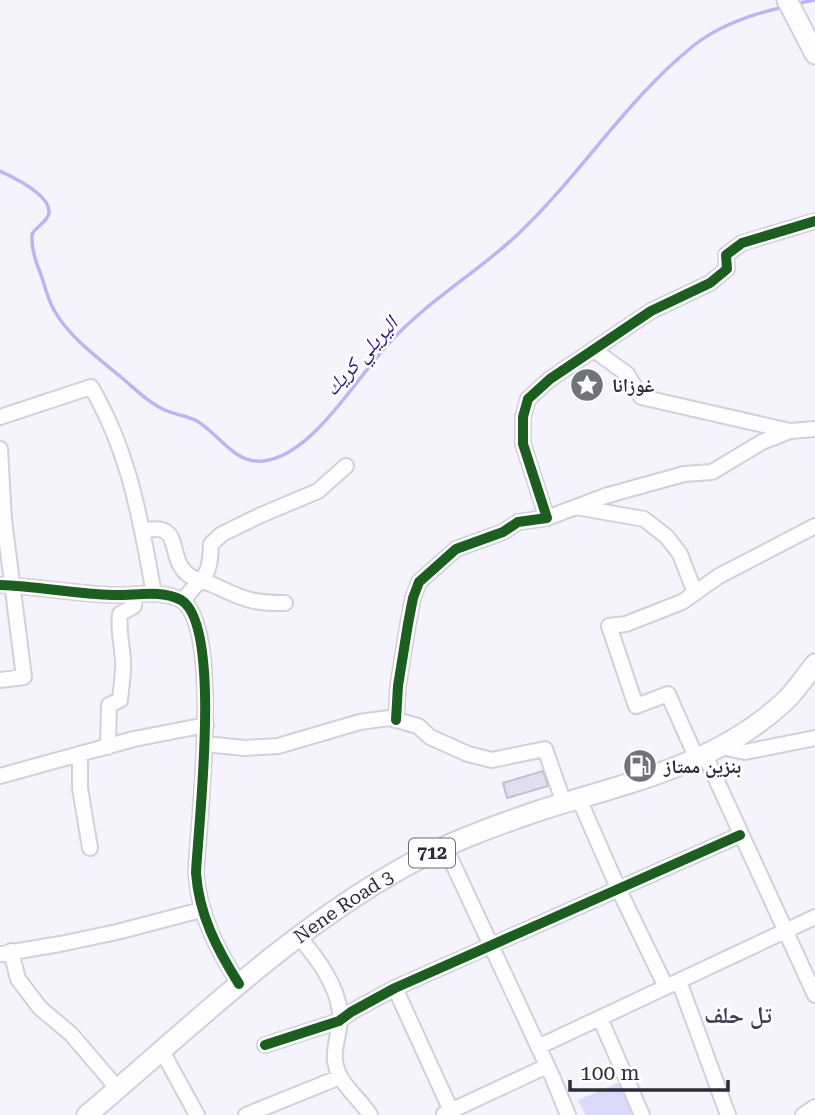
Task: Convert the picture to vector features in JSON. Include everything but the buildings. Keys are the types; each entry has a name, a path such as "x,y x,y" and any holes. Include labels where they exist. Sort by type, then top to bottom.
{"main road":[{"path":"788,0 815,54"},
{"name":"Nene Road 3","path":"87,1115 239,984 344,903 406,866 470,835 635,782 708,754 752,729 787,700 815,664"}],"street":[{"path":"547,518 523,444 523,417 528,399 550,379 651,311 710,283 727,269 726,255 742,243 815,220"},
{"path":"594,350 627,374 640,397 790,431"},
{"path":"0,417 91,387 107,414 130,474 154,594"},
{"path":"396,720 398,686 410,611 419,582 456,549 503,532 518,522 547,518 605,496 684,474 712,472 762,442 790,431 815,429"},
{"path":"0,449 6,585 24,677 0,680"},
{"path":"183,601 193,586 206,578 211,563 211,544 222,534 318,491 346,466"},
{"path":"576,507 644,519 667,537 680,554 695,593"},
{"path":"815,526 719,576 662,611 626,624 609,626 636,706 668,694 708,754 740,835 815,995"},
{"path":"142,531 159,527 166,531 180,565 190,576 231,591 243,599 285,603"},
{"path":"6,585 111,595 168,596 183,601 191,613 205,677 206,725 195,873 201,910 223,959 239,984"},
{"path":"108,747 109,705 120,699 122,684 123,660 118,631 120,614 134,606 135,595"},
{"path":"205,744 245,748 278,746 360,722 389,718 418,726 430,737 468,754 492,760 545,749 672,984 728,1115"},
{"path":"0,776 134,739 206,725"},
{"path":"708,754 745,752 815,738"},
{"path":"80,755 80,788 90,848"},
{"path":"265,1045 339,1021 395,988 740,835"},
{"path":"445,847 568,1115"},
{"path":"118,1089 71,1034 40,1007 18,979 6,952 71,942 162,922 201,910"},
{"path":"538,1047 815,917"},
{"path":"299,937 315,956 333,988 340,1014 335,1062 344,1085 370,1115"},
{"path":"395,988 449,1114 547,1066"},
{"path":"600,1018 642,1115"},
{"path":"162,1051 197,1115"},
{"path":"246,1115 341,1077"},
{"path":"803,1115 815,1107"}],"shaded area":[{"path":"620,1082 634,1115 585,1115 578,1100"}],"waterway":[{"name":"اليريلي كريك","path":"795,4 814,0"},
{"name":"اليريلي كريك","path":"0,171 38,193 48,206 48,216 32,234 33,250 50,302 60,320 76,338 155,404 197,421 244,458 263,461 281,456 317,430 391,341 421,313 516,236 561,189 646,91 693,46 713,32 736,22 784,7"}],"cycle path":[{"path":"396,720 398,686 408,624 419,582 456,549 503,532 518,522 547,518 523,444 523,417 528,399 550,379 651,311 710,283 727,269 726,255 742,243 815,221"},
{"path":"0,585 98,594 165,595 181,600 194,617 201,647 205,685 203,773 196,873 201,903 210,931 239,984"},
{"path":"265,1045 339,1021 395,988 740,835"}],"place":[{"name":"غوزانا","path":"587,385"},
{"name":"بنزين ممتاز","path":"640,766"}],"district":[{"name":"تل حلف","path":"738,1015"}]}
